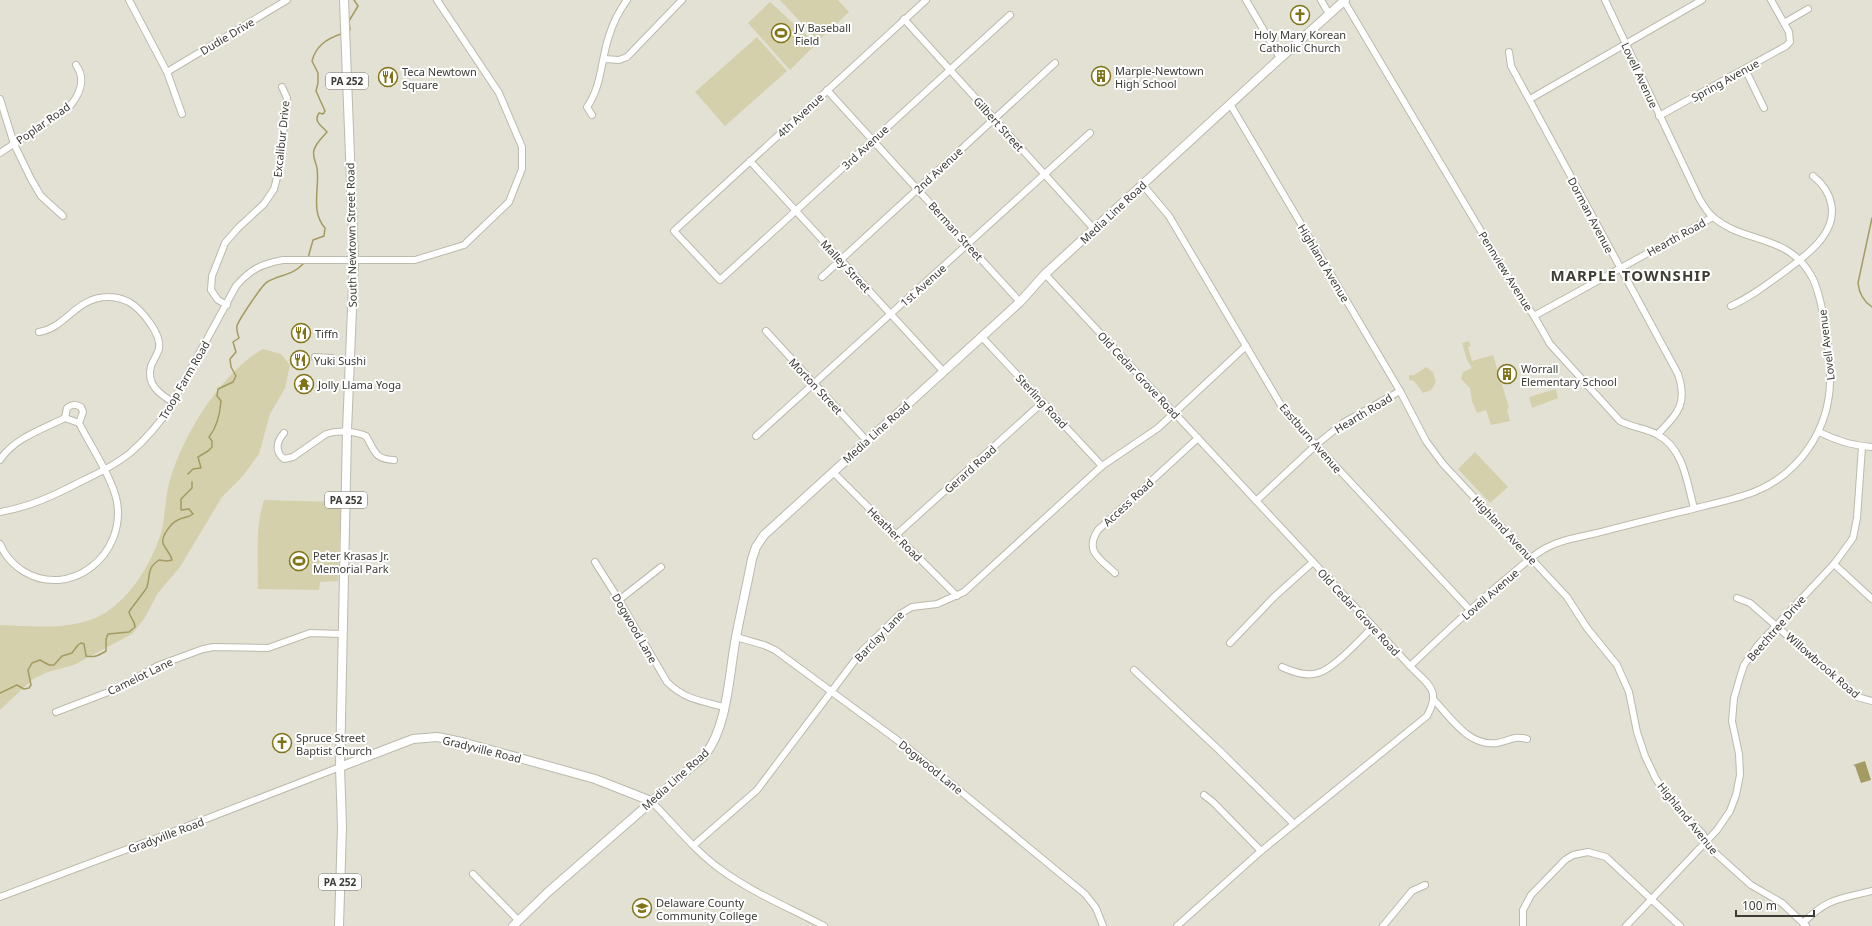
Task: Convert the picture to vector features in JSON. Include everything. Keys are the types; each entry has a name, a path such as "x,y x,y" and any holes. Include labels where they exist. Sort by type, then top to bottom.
{"main road":[{"name":"South Newtown Street Road","path":"339,926 342,826 340,767 348,431 354,260 344,0"},
{"name":"Media Line Road","path":"516,923 651,800 705,755 712,746 724,707 736,637 752,559 759,541 769,530 1020,302 1045,274 1142,184 1345,1"},
{"name":"Gradyville Road","path":"340,767 413,739 437,737 462,742 595,779 651,800"}],"street":[{"path":"128,0 168,72 182,114"},
{"name":"Dudie Drive","path":"168,72 287,0"},
{"name":"Troop Farm Road","path":"0,512 30,505 47,499 104,470 130,453 162,419 227,305 236,286 248,273 265,263 283,260 415,260 464,245 509,202 522,170 522,147 499,93 437,0"},
{"path":"592,115 587,107 598,86 609,37 621,8 627,0"},
{"path":"604,59 619,60 627,57 682,0"},
{"name":"4th Avenue","path":"720,280 674,231 926,0"},
{"path":"1246,0 1280,58"},
{"path":"1321,0 1330,14"},
{"name":"Lovell Avenue","path":"1410,666 1487,594 1531,559 1555,544 1746,495 1766,486 1780,477 1800,460 1819,432 1828,403 1830,389 1830,363 1817,288 1808,270 1792,253 1775,244 1737,230 1713,217 1699,198 1605,0"},
{"path":"1530,99 1702,0"},
{"path":"1771,0 1784,23 1808,9"},
{"name":"Pennview Avenue","path":"1345,1 1516,290 1534,316 1550,344 1620,421 1631,427 1658,434 1672,447 1680,460 1694,508"},
{"name":"3rd Avenue","path":"720,280 1010,15"},
{"name":"Gilbert Street","path":"904,19 1094,229"},
{"name":"Spring Avenue","path":"1659,116 1780,50 1790,42 1790,36 1784,23"},
{"name":"Dorman Avenue","path":"1509,52 1511,66 1678,374 1682,387 1681,404 1678,413 1658,434"},
{"name":"2nd Avenue","path":"822,277 1055,63"},
{"name":"Poplar Road","path":"0,153 70,106 77,98 81,88 81,72 76,65"},
{"path":"1745,69 1764,108"},
{"name":"Excalibur Drive","path":"227,305 218,300 211,290 212,276 225,243 238,228 264,204 274,189 279,170 287,98 282,87"},
{"name":"Berman Street","path":"827,90 1020,302"},
{"path":"0,99 14,144 41,196 63,216"},
{"name":"Highland Avenue","path":"1230,104 1400,391 1426,441 1443,464 1566,597 1587,628 1617,665 1628,692 1637,732 1651,769 1674,805 1702,833 1712,850 1751,885 1775,897 1804,924"},
{"name":"1st Avenue","path":"756,436 1090,133"},
{"name":"Malley Street","path":"750,161 943,371"},
{"path":"1731,306 1758,292 1800,260 1823,238 1830,221 1832,203 1829,193 1823,184 1813,176"},
{"name":"Eastburn Avenue","path":"1142,184 1169,216 1285,412 1470,610"},
{"name":"Hearth Road","path":"1534,316 1713,217"},
{"name":"Old Cedar Grove Road","path":"1045,274 1431,688 1434,693 1434,700 1470,738 1492,743 1514,737 1527,739"},
{"path":"39,332 49,331 86,301 101,297 127,301 139,309 156,334 159,349 151,368 150,376 152,385 156,391 173,402"},
{"name":"Morton Street","path":"766,332 867,441"},
{"name":"Sterling Road","path":"981,336 1102,466"},
{"name":"Barclay Lane","path":"694,845 757,790 862,651 905,610 912,607 937,604 957,596 978,580 1102,466 1148,436 1246,346"},
{"path":"316,357 332,358"},
{"name":"Hearth Road","path":"1256,502 1316,445 1343,423 1400,391"},
{"name":"Gerard Road","path":"896,535 1043,402"},
{"path":"65,418 67,408 76,404 81,407 83,412 79,423"},
{"path":"0,460 5,452 16,443 65,418 79,423 112,485 117,503 118,521 107,551 95,564 80,574 64,580 48,581 30,575 15,566 4,553 0,544"},
{"path":"284,433 279,439 277,446 280,456 284,459 293,457 326,434 348,431 366,436 379,458 383,460 394,460"},
{"path":"1819,432 1831,438 1862,447 1872,447"},
{"name":"Access Road","path":"1114,573 1094,554 1092,543 1094,536 1098,530 1198,438"},
{"name":"Beechtree Drive","path":"1626,926 1706,841 1726,818 1733,804 1739,786 1740,764 1732,721 1734,698 1744,665 1777,625 1834,564 1853,538 1856,528 1862,447"},
{"name":"Heather Road","path":"833,472 957,596"},
{"name":"Dogwood Lane","path":"595,562 667,682 676,691 686,697 724,707"},
{"path":"1230,643 1274,597 1313,562"},
{"path":"1834,564 1872,599"},
{"path":"619,600 661,567"},
{"name":"Willowbrook Road","path":"1737,598 1750,603 1777,625 1852,693 1861,699 1872,701"},
{"path":"1282,667 1302,674 1320,673 1334,664 1373,627"},
{"name":"Camelot Lane","path":"56,712 119,688 157,666 203,649 214,647 268,648 310,633 344,634"},
{"name":"Dogwood Lane","path":"736,637 764,645 775,650 908,748 1085,894 1096,908 1103,926"},
{"path":"1134,670 1220,751 1294,824"},
{"path":"1177,926 1294,824 1427,716 1434,700"},
{"name":"Gradyville Road","path":"0,896 157,838 340,767"},
{"path":"1204,795 1213,802 1262,851"},
{"name":"Gradyville Road","path":"651,800 694,845 720,869 738,881 824,926"},
{"path":"1523,926 1523,910 1531,895 1565,860 1581,852 1595,853 1606,857 1680,926"},
{"path":"473,874 516,923"},
{"path":"1383,926 1412,891 1426,885"},
{"path":"1804,924 1820,906 1832,901 1872,891"}],"shaded area":[{"path":"780,0 838,0 849,12 818,41"},
{"name":"JV Baseball Field","path":"770,2 816,44 790,70 748,23"},
{"path":"757,37 787,71 725,126 695,92"},
{"path":"1469,341 1471,346 1468,347 1472,361 1493,355 1509,408 1507,409 1510,421 1491,425 1486,410 1477,413 1472,401 1470,388 1461,379 1463,372 1472,368 1467,360 1462,343"},
{"path":"263,349 281,354 290,365 285,388 270,414 259,454 242,477 222,497 180,567 158,593 144,619 132,634 74,665 48,672 33,679 0,710 0,625 70,625 93,619 115,606 125,597 141,575 154,551 163,525 170,480 176,462 194,425 219,389 233,373 247,360"},
{"path":"1426,367 1433,372 1436,382 1431,390 1423,393 1414,381 1409,380 1409,375 1414,375"},
{"path":"1556,389 1558,398 1532,408 1529,397"},
{"path":"1475,452 1508,487 1490,503 1458,469"},
{"name":"Peter Krasas Jr. Memorial Park","path":"264,500 341,502 338,581 320,582 319,590 258,589 258,532"},
{"path":"1865,761 1871,780 1861,783 1855,766 1853,765"}],"waterway":[{"path":"350,30 349,21 358,6 354,0"},
{"path":"308,258 313,240 324,236 325,228 320,221 316,200 318,176 314,150 316,145 327,132 319,124 317,119 319,113 323,114 325,111 316,91 318,73 312,61 316,51 322,44 341,34"},
{"path":"1872,218 1858,283 1862,296 1872,307"},
{"path":"188,474 193,469 201,468 198,457 212,447 212,441 209,437 216,425 221,406 221,401 217,396 218,389 233,382 236,376 231,367 230,359 236,352 233,342 239,338 237,332 238,323 267,282 290,273 303,264"},
{"path":"0,693 17,685 24,689 29,688 31,685 28,670 32,663 40,660 49,665 54,665 62,656 72,653 81,643 84,644 86,656 97,656 106,651 106,639 108,634 129,632 135,627 129,612 147,587 152,566 159,560 172,560 163,543 165,533 176,521 193,514 189,509 181,510 181,499 192,488 192,482"}],"place":[{"name":"Holy Mary Korean Catholic Church","path":"1300,15"},
{"name":"JV Baseball Field","path":"781,33"},
{"name":"Marple-Newtown High School","path":"1101,76"},
{"name":"Teca Newtown Square","path":"388,77"},
{"name":"Tiffn","path":"301,333"},
{"name":"Yuki Sushi","path":"300,360"},
{"name":"Worrall Elementary School","path":"1507,374"},
{"name":"Jolly Llama Yoga","path":"304,384"},
{"name":"Peter Krasas Jr. Memorial Park","path":"299,561"},
{"name":"Spruce Street Baptist Church","path":"282,743"},
{"name":"Delaware County Community College","path":"642,908"}],"district":[{"name":"MARPLE TOWNSHIP","path":"1631,275"}]}
